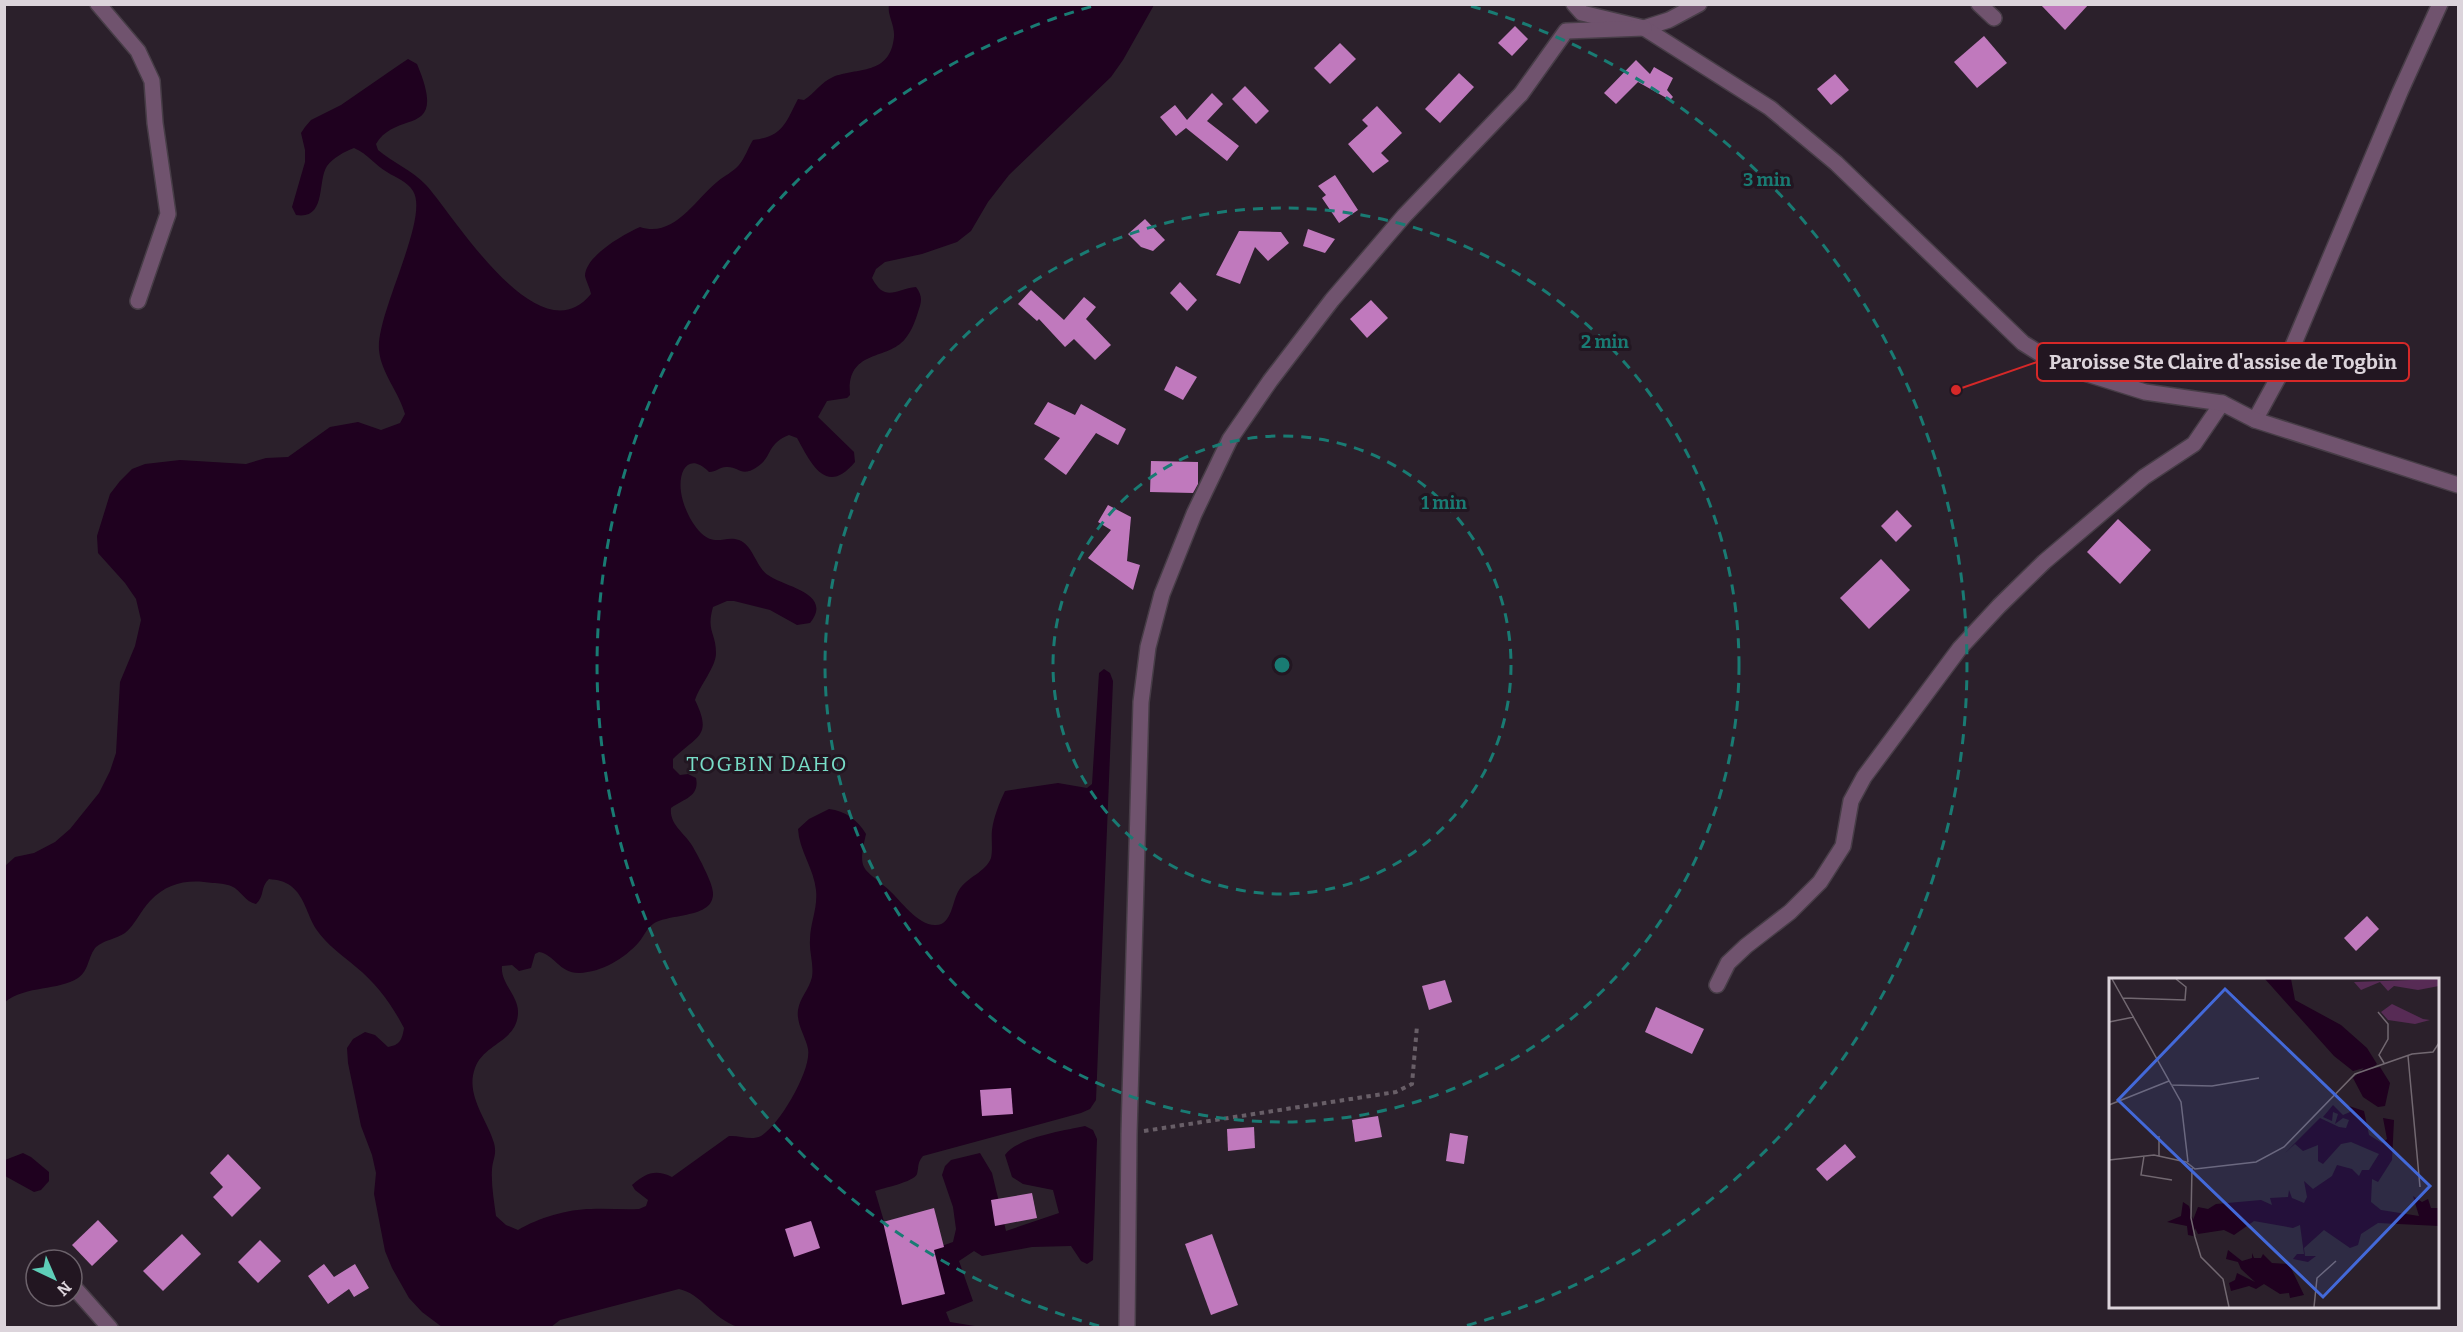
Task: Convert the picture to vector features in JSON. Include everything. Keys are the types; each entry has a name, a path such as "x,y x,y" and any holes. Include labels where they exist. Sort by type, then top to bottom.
{"street":[{"path":"98,4 138,51 152,81 154,123 168,214 138,301"},
{"path":"1575,4 1582,13 1644,28 1770,108 1800,132 1920,241 2023,343 2052,361 2145,392 2222,403 2255,420 2458,485"},
{"path":"1127,1328 1129,1134 1142,702 1148,647 1162,594 1194,514 1230,439 1270,381 1332,300 1404,216 1521,94 1566,31 1644,28 1669,20 1699,4"},
{"path":"1978,4 1994,18"},
{"path":"2255,420 2284,367 2395,103 2440,4"},
{"path":"1717,985 1728,963 1790,912 1820,882 1842,846 1851,801 1864,777 1960,648 2044,562 2144,477 2194,444 2222,403"},
{"path":"84,1299 110,1328"}],"path":[{"path":"1129,1134 1396,1092 1412,1084 1417,1026"}],"shaded area":[{"path":"889,5 1154,5 1111,77 1009,175 988,202 971,231 957,242 922,254 885,262 876,269 872,278 882,290 891,293 916,287 921,300 913,325 905,339 888,351 861,363 854,370 850,380 850,395 847,398 827,401 818,417 854,452 855,462 845,472 836,477 820,472 797,438 789,435 773,446 762,463 747,472 726,467 709,472 696,464 686,466 681,477 681,492 697,529 711,539 734,539 744,543 768,575 804,592 811,598 816,605 816,613 810,623 797,625 770,610 734,601 727,601 713,607 711,627 716,653 711,670 695,700 703,721 702,729 695,740 673,759 673,768 680,775 688,774 696,778 697,784 690,797 671,808 672,819 690,842 708,876 713,893 711,901 699,911 653,924 627,954 612,964 596,970 572,972 539,952 535,954 531,968 519,971 512,965 502,966 504,978 518,1007 516,1023 506,1037 479,1060 475,1068 473,1088 478,1107 495,1147 492,1175 496,1216 506,1225 518,1230 563,1212 582,1209 639,1209 646,1206 648,1200 632,1185 642,1178 656,1173 672,1177 729,1136 753,1138 761,1136 776,1121 793,1097 808,1058 808,1049 798,1020 798,1010 812,977 810,940 816,897 815,882 798,829 809,819 829,809 850,817 866,834 862,856 864,868 916,917 929,924 941,924 951,912 962,885 989,863 993,825 1005,791 1058,783 1087,788 1092,784 1099,673 1104,669 1110,673 1113,681 1096,1100 1090,1109 1081,1113 923,1156 915,1177 875,1191 896,1262 953,1242 956,1229 953,1207 942,1175 945,1166 951,1160 980,1153 992,1173 1006,1231 1059,1213 1053,1190 1023,1184 1012,1177 1005,1155 1011,1149 1030,1139 1085,1126 1093,1130 1097,1139 1093,1260 1087,1264 1081,1261 1071,1246 1032,1247 982,1256 974,1251 959,1261 973,1301 946,1312 950,1322 981,1327 738,1327 721,1318 694,1296 679,1289 560,1320 551,1327 442,1327 422,1312 409,1298 385,1251 374,1194 376,1173 361,1126 348,1063 347,1048 353,1039 365,1032 375,1035 388,1047 400,1041 404,1028 377,988 320,935 300,895 291,886 269,879 256,904 231,886 224,884 195,881 171,886 150,901 125,933 96,947 82,975 78,978 61,985 32,990 5,1002 5,866 15,857 34,853 55,842 70,829 99,793 116,753 120,682 135,646 141,620 136,599 98,553 97,536 110,494 132,469 145,464 180,460 246,464 266,458 288,457 330,427 358,422 381,430 400,423 405,414 383,367 379,350 385,313 414,222 416,204 413,191 405,182 354,148 339,155 327,166 317,206 313,212 296,215 292,207 305,162 301,133 305,127 311,120 341,105 408,59 417,64 425,88 427,104 424,113 416,119 385,133 376,144 378,150 426,185 477,250 500,276 524,296 547,308 570,309 591,294 585,276 587,268 606,247 640,227 652,229 673,223 717,182 737,167 753,140 771,136 777,132 790,115 798,99 804,100 833,77 871,68 886,58 891,50 894,37"},
{"path":"23,1153 49,1172 49,1181 41,1190 34,1192 5,1176 5,1160"}],"building":[{"path":"2040,4 2089,4 2065,30"},
{"path":"1515,26 1528,39 1512,56 1498,43"},
{"path":"1984,36 2007,63 1977,88 1954,62"},
{"path":"1340,43 1356,59 1330,84 1314,68"},
{"path":"1636,60 1650,74 1654,67 1673,78 1667,90 1673,97 1670,100 1638,82 1616,104 1604,93"},
{"path":"1459,73 1474,87 1440,123 1425,109"},
{"path":"1835,74 1849,90 1831,105 1817,89"},
{"path":"1245,86 1269,111 1256,124 1232,99"},
{"path":"1212,93 1223,104 1207,121 1239,146 1227,161 1186,128 1176,136 1160,117 1175,105 1187,120"},
{"path":"1377,106 1402,133 1381,153 1389,161 1373,173 1348,144 1368,126 1362,120"},
{"path":"1335,175 1358,210 1339,223 1322,198 1326,195 1318,186"},
{"path":"1145,219 1165,240 1153,251 1141,247 1128,234"},
{"path":"1308,229 1335,239 1325,253 1303,246"},
{"path":"1239,231 1281,232 1289,243 1268,261 1255,247 1240,284 1216,275"},
{"path":"1180,282 1197,300 1187,311 1170,293"},
{"path":"1031,290 1064,320 1084,297 1096,307 1086,319 1111,345 1095,360 1074,339 1065,347 1039,319 1037,321 1018,304"},
{"path":"1371,300 1388,318 1367,338 1350,319"},
{"path":"1176,366 1197,377 1183,400 1164,390"},
{"path":"1048,402 1075,415 1081,404 1126,429 1118,445 1096,433 1066,475 1044,459 1060,438 1034,424"},
{"path":"1151,461 1198,462 1198,484 1193,493 1150,492"},
{"path":"1108,505 1131,517 1127,561 1140,565 1133,590 1088,558 1111,530 1098,522"},
{"path":"1897,510 1912,526 1896,542 1881,526"},
{"path":"2118,519 2151,550 2120,584 2087,552"},
{"path":"1881,559 1910,590 1869,629 1840,598"},
{"path":"2367,916 2379,929 2356,951 2344,938"},
{"path":"1445,980 1452,1002 1429,1010 1422,986"},
{"path":"1656,1007 1704,1029 1692,1054 1645,1032"},
{"path":"1011,1088 1013,1114 982,1116 980,1090"},
{"path":"1378,1116 1382,1137 1355,1142 1352,1120"},
{"path":"1254,1127 1255,1148 1228,1151 1227,1129"},
{"path":"1450,1133 1468,1136 1464,1164 1446,1161"},
{"path":"1845,1144 1856,1157 1827,1181 1816,1169"},
{"path":"228,1154 261,1188 232,1217 213,1197 223,1187 210,1173"},
{"path":"1032,1193 1037,1218 995,1226 991,1200"},
{"path":"934,1208 944,1247 934,1250 945,1294 902,1305 883,1222"},
{"path":"98,1220 118,1241 92,1266 84,1258 84,1248 75,1248 72,1245"},
{"path":"811,1221 820,1248 794,1257 785,1229"},
{"path":"182,1234 201,1254 163,1291 143,1271"},
{"path":"1212,1234 1238,1305 1211,1315 1185,1244"},
{"path":"260,1240 281,1261 258,1283 238,1262"},
{"path":"324,1264 334,1277 355,1264 369,1288 354,1297 349,1289 328,1304 308,1276"}],"place":[{"name":"Paroisse Ste Claire d'assise de Togbin","path":"1956,390"}],"district":[{"name":"TOGBIN DAHO","path":"767,764"}]}
